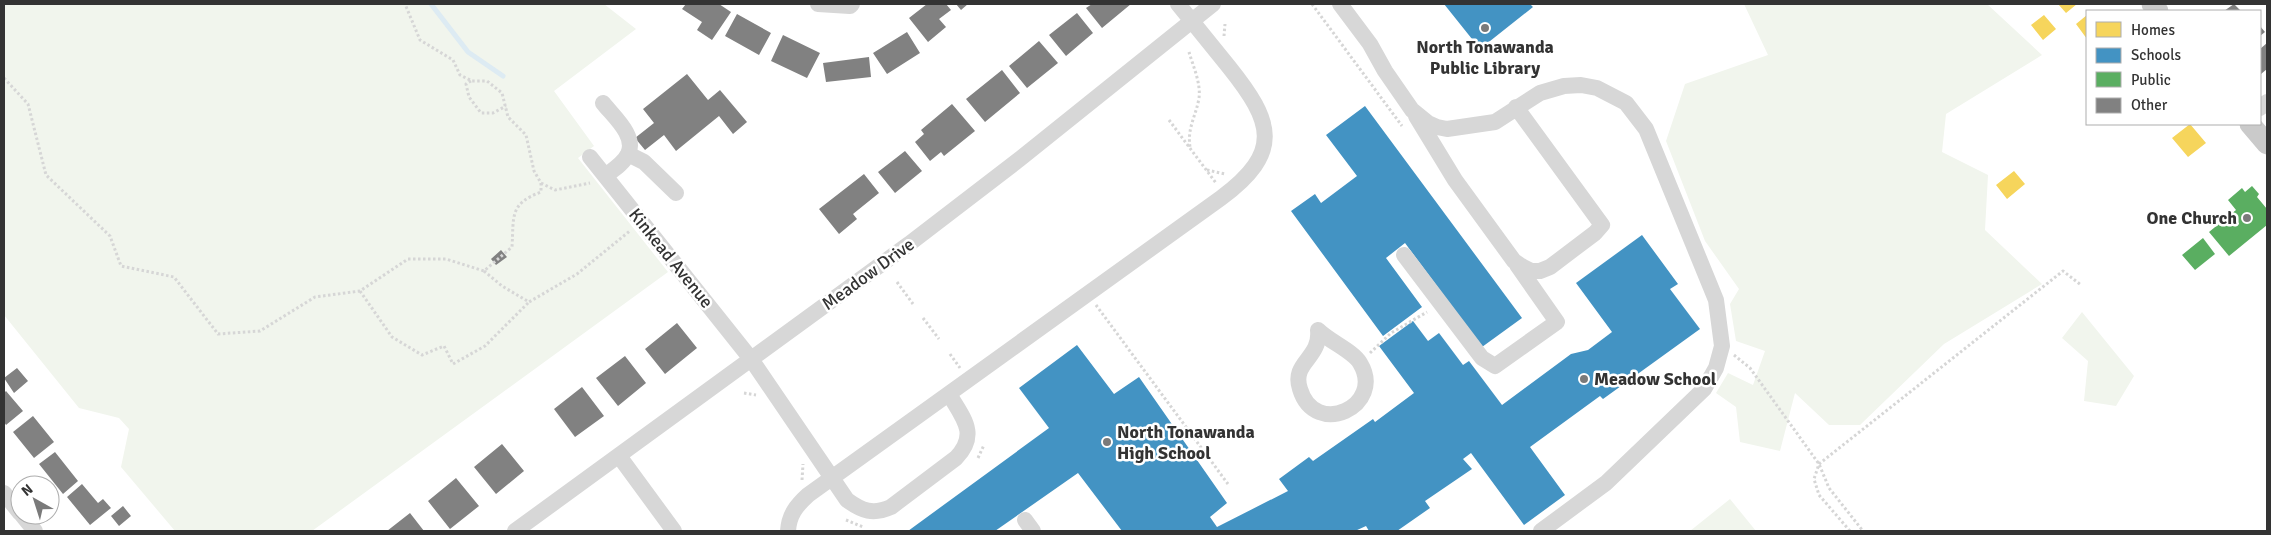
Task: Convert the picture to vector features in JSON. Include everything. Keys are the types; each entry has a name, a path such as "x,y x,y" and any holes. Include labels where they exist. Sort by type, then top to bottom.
{"main road":[{"path":"2251,125 2267,144"}],"street":[{"path":"818,4 850,6 852,4"},
{"path":"788,531 789,519 797,505 808,495 1221,198 1242,182 1256,166 1263,147 1265,128 1259,109 1246,88 1178,4"},
{"name":"Meadow Drive","path":"515,531 931,227 1021,158 1212,4"},
{"path":"1340,4 1370,44 1454,180 1558,322 1495,366 1482,358 1404,255"},
{"path":"1412,110 1428,123 1447,129 1495,122 1540,93 1564,86 1581,85 1612,95 1626,103 1638,116 1646,129 1716,300 1722,346 1716,368 1704,389 1606,483 1541,531"},
{"path":"603,103 623,128 631,143 628,154 605,176"},
{"path":"1514,261 1531,270 1540,271 1550,267 1595,233 1602,225 1516,107"},
{"path":"628,154 644,162 676,194"},
{"name":"Kinkead Avenue","path":"590,157 751,359 847,500 859,509 880,512 891,507 964,450 968,440 968,429 949,394"},
{"path":"1318,330 1328,340 1352,354 1360,362 1365,373 1365,387 1360,399 1352,408 1342,413 1329,415 1315,410 1305,401 1299,388 1299,377 1302,366 1318,346 1318,330"},
{"path":"619,456 674,531"}],"path":[{"path":"406,4 420,40 453,60 460,75 472,81 487,81 502,93 508,117 526,135 534,171 541,182 555,190 592,182 605,176"},
{"path":"1189,52 1199,92 1199,99 1188,133 1190,147"},
{"path":"4,78 28,104 46,175 110,236 121,266 174,277 218,334 260,331 315,297 360,291 408,259 446,259 484,271 502,286 529,302"},
{"path":"472,81 466,84 469,97 481,113 493,112 506,106"},
{"path":"1169,120 1216,183"},
{"path":"1206,170 1228,175 1230,178"},
{"path":"484,271 512,247 515,211 525,198 541,192 541,182"},
{"path":"360,291 392,337 422,354 444,346 453,364 485,346 529,302 577,274 629,231 644,225"},
{"path":"1850,531 1819,494 1814,479 1819,464 2063,271 2081,285"},
{"path":"897,282 913,304"},
{"path":"1093,300 1228,484"},
{"path":"1360,362 1391,333 1441,304"},
{"path":"923,318 939,339"},
{"path":"1722,346 1750,368 1819,464 1829,488 1863,531"},
{"path":"950,354 962,371"},
{"path":"744,393 756,395 761,400"},
{"path":"799,484 804,469 801,458"}],"shaded area":[{"path":"4,4 604,4 636,29 554,91 594,146 578,158 668,272 312,531 175,531 121,467 129,429 119,418 79,408 4,315"},
{"path":"1744,4 1987,4 2042,55 1946,114 1942,152 1988,175 1985,230 2042,284 1944,344 1860,425 1829,425 1795,393 1780,451 1740,442 1736,407 1716,393 1728,373 1753,385 1765,351 1736,341 1730,304 1739,289 1705,241 1666,141 1685,84 1768,55"},
{"path":"2082,312 2134,376 2116,406 2084,401 2088,361 2062,338"},
{"path":"1730,499 1756,531 1690,531"}],"building: Homes":[{"path":"2058,4 2077,4 2066,13"},
{"path":"2044,15 2056,29 2043,40 2031,25"},
{"path":"2086,16 2086,38 2076,24"},
{"path":"2191,125 2206,143 2188,157 2172,138"},
{"path":"2014,171 2025,184 2007,199 1996,185"}],"building: Schools":[{"name":"North Tonawanda Public Library","path":"1444,4 1530,4 1533,7 1480,49"},
{"path":"1365,106 1522,318 1482,347 1405,243 1386,258 1422,307 1383,336 1291,211 1315,194 1321,203 1357,176 1326,135"},
{"path":"1642,235 1678,284 1670,289 1700,329 1603,399 1600,396 1530,447 1565,495 1524,525 1471,453 1463,459 1472,469 1425,501 1430,508 1397,531 1369,531 1366,526 1355,531 1122,531 1078,473 995,531 908,531 1049,428 1019,388 1077,345 1114,394 1139,377 1227,503 1210,517 1217,527 1288,491 1279,479 1309,457 1313,461 1373,419 1375,422 1414,393 1379,346 1413,321 1428,341 1439,333 1463,365 1469,361 1502,405 1571,354 1588,350 1612,332 1576,283"}],"building: Public":[{"name":"One Church","path":"2252,186 2259,194 2257,197 2267,209 2267,225 2229,256 2209,232 2236,210 2228,200 2242,188 2245,192"},
{"path":"2203,238 2215,254 2195,270 2182,255"}],"building: Other":[{"path":"686,4 719,4 731,12 712,40 697,30 702,22 682,9"},
{"path":"927,4 946,4 951,10 939,19 946,27 928,42 909,18"},
{"path":"956,4 968,4 961,10"},
{"path":"1092,4 1131,4 1102,28 1086,8"},
{"path":"2234,4 2240,10 2225,10"},
{"path":"1077,13 1093,33 1066,56 1049,35"},
{"path":"737,14 771,33 759,55 725,36"},
{"path":"2261,27 2265,32 2261,35"},
{"path":"907,32 920,53 887,74 873,53"},
{"path":"783,35 820,53 807,78 771,61"},
{"path":"1039,41 1058,63 1027,88 1009,66"},
{"path":"2267,43 2267,69 2261,74 2261,48"},
{"path":"869,57 871,77 826,82 823,63"},
{"path":"1002,70 1020,93 985,122 966,99"},
{"path":"687,74 708,100 720,90 747,122 733,134 719,116 676,151 664,135 645,150 635,138 654,123 643,109"},
{"path":"952,104 975,131 944,156 941,152 930,161 915,142 924,134 921,130"},
{"path":"905,151 922,171 895,193 878,172"},
{"path":"864,174 879,193 853,214 857,219 839,234 819,209"},
{"path":"501,250 507,257 496,265 491,259"},
{"path":"677,323 697,348 665,374 645,349"},
{"path":"625,356 646,383 618,406 596,378"},
{"path":"17,368 28,381 14,393 4,378"},
{"path":"582,387 604,416 575,437 554,409"},
{"path":"6,391 23,411 6,425 4,422 4,393"},
{"path":"33,416 54,442 34,458 13,432"},
{"path":"502,444 524,471 496,494 474,467"},
{"path":"55,452 78,481 63,494 60,490 60,475 48,475 39,464"},
{"path":"456,478 479,506 450,529 428,501"},
{"path":"82,484 98,503 103,499 111,508 90,525 67,497"},
{"path":"123,506 131,516 119,526 111,516"},
{"path":"410,513 424,531 387,531"}],"waterway":[{"path":"431,4 468,52 503,76"}],"place":[{"name":"North Tonawanda Public Library","path":"1485,28"},
{"name":"One Church","path":"2247,218"},
{"name":"Meadow School","path":"1584,379"},
{"name":"North Tonawanda High School","path":"1107,442"}]}
